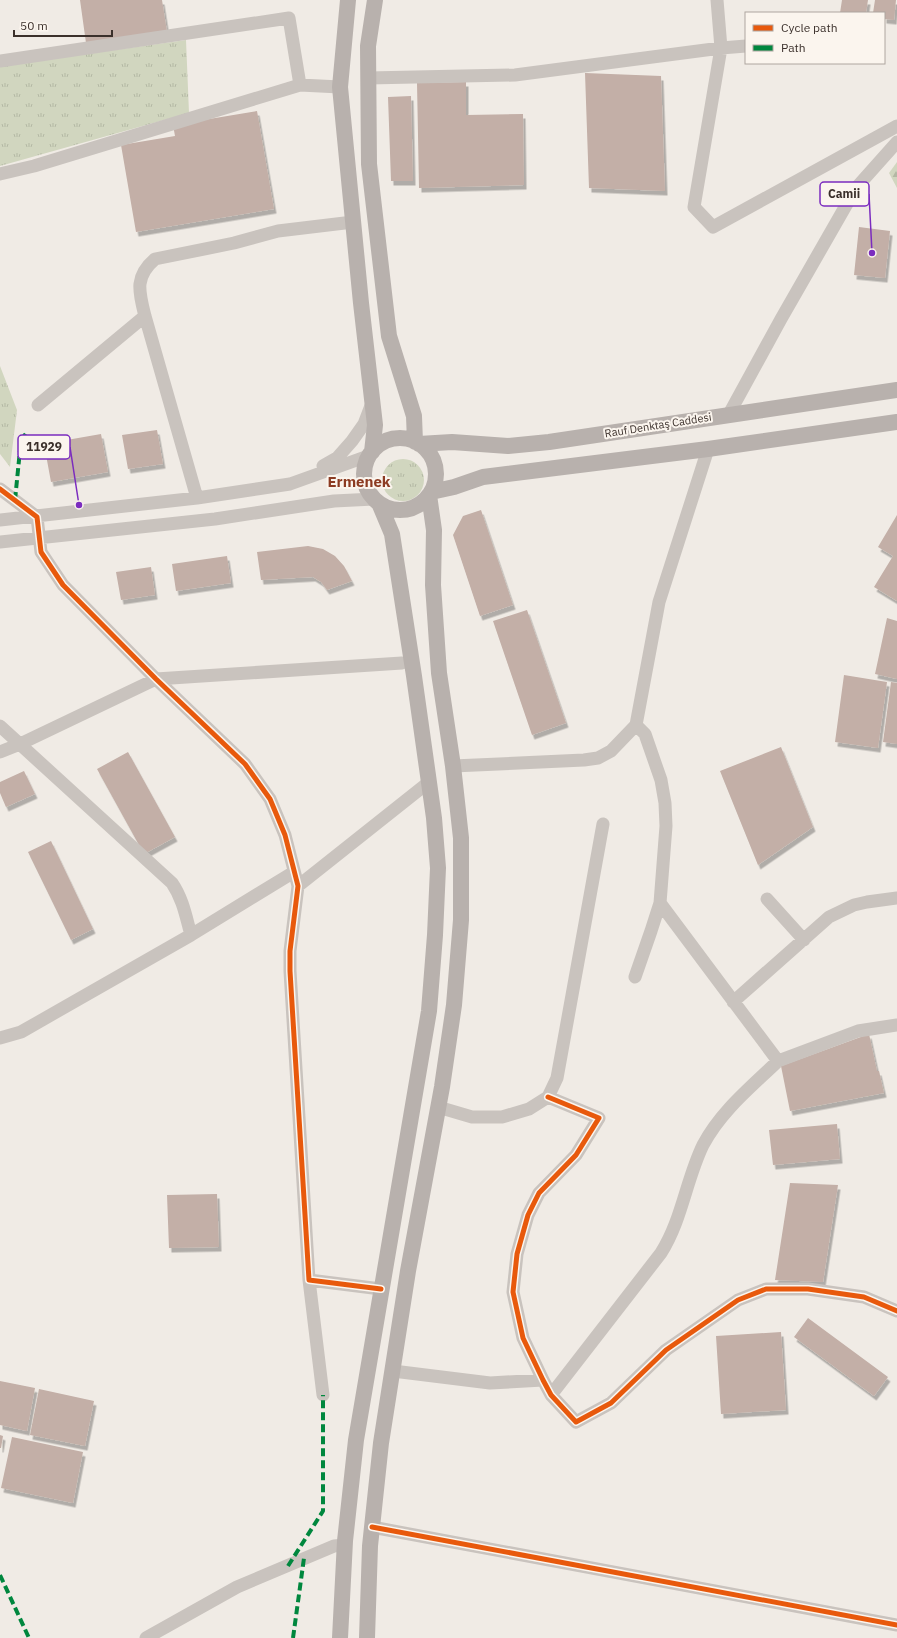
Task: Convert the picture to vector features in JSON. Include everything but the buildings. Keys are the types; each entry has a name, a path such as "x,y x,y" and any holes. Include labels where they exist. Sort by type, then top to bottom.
{"main road":[{"path":"340,1638 344,1545 356,1440 429,1011 435,935 438,868 434,818 392,534 376,501 366,487 364,476 364,466 370,454 375,425 340,87 348,0"},
{"path":"375,0 372,10 368,46 369,164 389,336 414,416 417,443"},
{"name":"Rauf Denktaş Caddesi","path":"417,443 452,442 508,446 549,442 897,390"},
{"path":"376,501 391,509 405,510 422,502 430,494 484,477 708,449 897,422"},
{"path":"366,1638 372,1527 381,1443 408,1271 438,1107 454,1005 461,920 461,838 453,766 439,673 433,585 434,530 430,494 436,476 435,466 431,456 424,448 405,438 394,438 384,441 370,454"}],"street":[{"path":"717,0 721,48 694,207 713,226 897,126"},
{"path":"0,61 289,18 300,85"},
{"path":"368,78 515,75 745,46"},
{"path":"0,174 34,166 300,85 340,87"},
{"path":"729,414 780,319 856,188 897,142"},
{"path":"197,498 145,316 140,294 140,283 143,273 155,259 234,243 278,231 353,222"},
{"path":"38,405 145,316"},
{"path":"290,484 337,458 364,424 372,403"},
{"path":"453,766 584,760 598,758 611,751 636,725 659,602 708,449"},
{"path":"0,520 197,498 290,484 370,454"},
{"path":"0,489 37,517"},
{"path":"0,542 215,519 334,501 376,501"},
{"path":"37,517 38,539 41,552 63,585 156,679 244,764 270,799 285,835 298,886 290,951 290,970 309,1280 323,1395"},
{"path":"0,752 20,744 156,679 402,663"},
{"path":"634,977 660,903 666,826 665,803 661,780 645,734 636,725"},
{"path":"0,726 172,883 179,892 191,935"},
{"path":"298,886 429,782"},
{"path":"438,1107 472,1117 502,1117 529,1109 548,1097 557,1078 602,824"},
{"path":"0,1038 21,1032 191,935 294,872"},
{"path":"733,1002 829,917 841,910 867,902 897,898"},
{"path":"767,899 804,940"},
{"path":"660,903 778,1061"},
{"path":"551,1395 669,1241 703,1146 713,1128 726,1112 778,1061 858,1031 897,1025"},
{"path":"548,1097 599,1118 576,1155 539,1193 528,1215 517,1254 513,1292 523,1338 543,1380 551,1395 576,1422 610,1403 666,1350 738,1300 766,1289 808,1289 864,1297 897,1311"},
{"path":"309,1280 381,1289"},
{"path":"393,1371 490,1383 543,1380"},
{"path":"372,1527 897,1625"},
{"path":"146,1638 237,1587 334,1546 344,1545"}],"green space":[{"path":"186,40 189,113 0,166 0,66"},
{"path":"897,162 897,188 889,173"},
{"path":"0,366 17,410 10,467 0,454"},
{"path":"403,459 418,465 424,480 418,495 403,501 388,495 382,480 388,465"}],"marked path":[{"path":"15,500 21,440 27,432"},
{"path":"288,1566 323,1511 323,1395"},
{"path":"293,1638 304,1558"},
{"path":"0,1575 29,1638"}],"cycle path":[{"path":"0,489 37,517 41,552 63,585 156,679 245,764 270,799 285,835 298,886 290,951 290,971 309,1280 381,1289"},
{"path":"548,1097 599,1118 576,1155 539,1193 528,1215 517,1254 513,1292 523,1338 543,1380 551,1395 576,1422 611,1403 666,1350 738,1300 766,1289 808,1289 864,1297 897,1311"},
{"path":"372,1527 897,1625"}],"place":[{"name":"Camii","path":"872,253"},
{"name":"11929","path":"79,505"}],"district":[{"name":"Ermenek","path":"359,481"}]}
